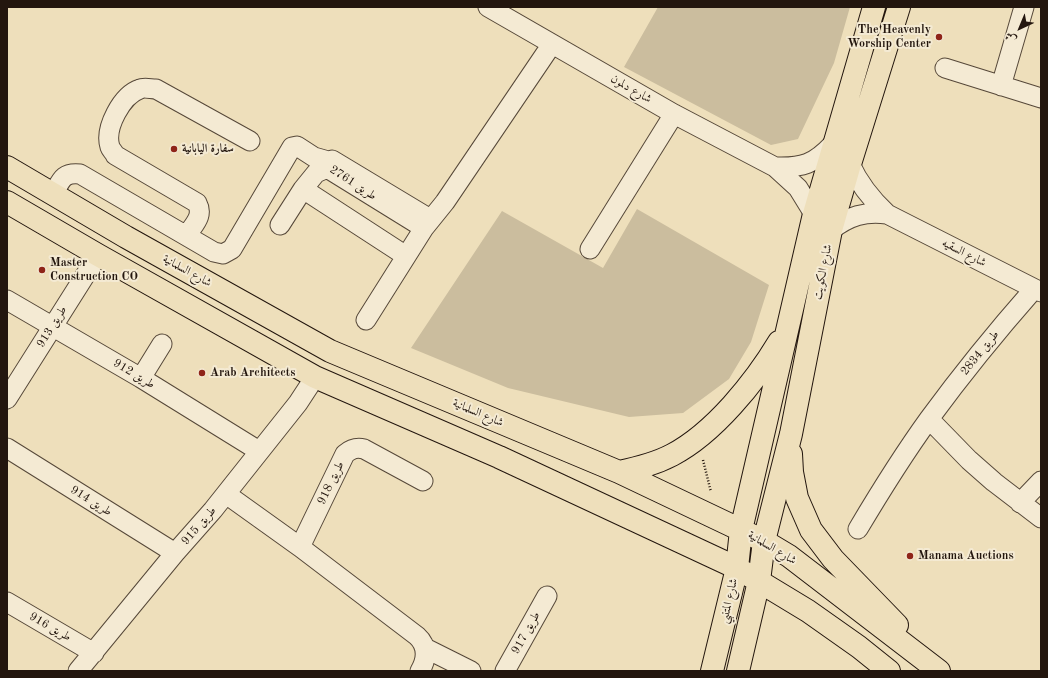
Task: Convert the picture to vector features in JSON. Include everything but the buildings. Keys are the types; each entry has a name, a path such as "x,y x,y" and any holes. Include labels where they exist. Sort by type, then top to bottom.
{"main road":[{"name":"شارع الكويت","path":"741,530 814,214 874,7"},
{"name":"شارع الكويت","path":"764,541 791,434 831,230 899,7"},
{"name":"شارع السلمانية","path":"7,167 126,238 330,351 619,472 764,541 789,556 940,671"},
{"path":"7,202 315,377 499,457 737,568 814,616 859,647 889,671"},
{"path":"619,472 646,466 672,455 695,439 717,420 751,382 788,327"},
{"path":"791,434 792,472 797,498 811,530 833,559 940,671"},
{"name":"شارع المتنبي","path":"712,671 737,568 741,530"},
{"name":"شارع المتنبي","path":"738,671 759,581 764,541"}],"street":[{"name":"شارع دلمون","path":"488,7 674,114 775,167 798,188 814,214"},
{"path":"1001,86 1024,7"},
{"path":"366,320 427,224 445,202 552,44"},
{"path":"945,68 1041,98"},
{"path":"53,194 63,176 68,174 80,174 187,234 200,214 200,208 197,203 115,155 110,146 109,138 112,121 121,105 130,94 141,88 156,89 250,141"},
{"path":"590,249 674,114"},
{"name":"شارع دلمون","path":"775,167 792,168 808,164 822,156 834,144"},
{"name":"طريق 2761","path":"187,234 214,252 223,254 232,249 292,147 297,146 328,164 332,160 427,224"},
{"path":"280,225 303,189 316,173 328,164"},
{"name":"شارع السقيه","path":"850,164 855,176 870,196 887,214"},
{"path":"303,189 406,256"},
{"name":"شارع السقيه","path":"831,230 851,216 875,212 887,214 1038,291"},
{"name":"طريق 913","path":"7,399 98,255"},
{"name":"طريق 2834","path":"858,529 884,486 929,420 992,338 1038,291"},
{"name":"طريق 912","path":"7,300 141,378 259,451"},
{"path":"141,378 162,344"},
{"name":"طريق 915","path":"78,671 175,553 226,494 298,403 315,377"},
{"path":"929,420 968,460 1020,503 1041,518"},
{"name":"طريق 914","path":"7,448 175,553"},
{"name":"طريق 918","path":"300,547 345,454 352,449 356,448 364,450 423,481"},
{"path":"1020,503 1041,481"},
{"path":"226,494 300,547 417,636 422,641 426,656 420,671"},
{"name":"طريق 917","path":"505,671 547,596"},
{"name":"طريق 916","path":"7,602 94,653"},
{"path":"425,648 471,671"}],"path":[{"path":"695,439 708,478 715,518"}],"shaded area":[{"path":"658,7 850,7 834,63 798,139 771,145 624,67"},
{"path":"637,209 769,285 751,342 729,379 683,413 629,417 508,388 411,348 502,211 603,268"}],"place":[{"name":"The Heavenly Worship Center","path":"939,37"},
{"name":"سفارة اليابانية","path":"174,149"},
{"name":"Master Construction CO","path":"42,270"},
{"name":"Arab Architects","path":"202,373"},
{"name":"Manama Auctions","path":"910,556"}]}
